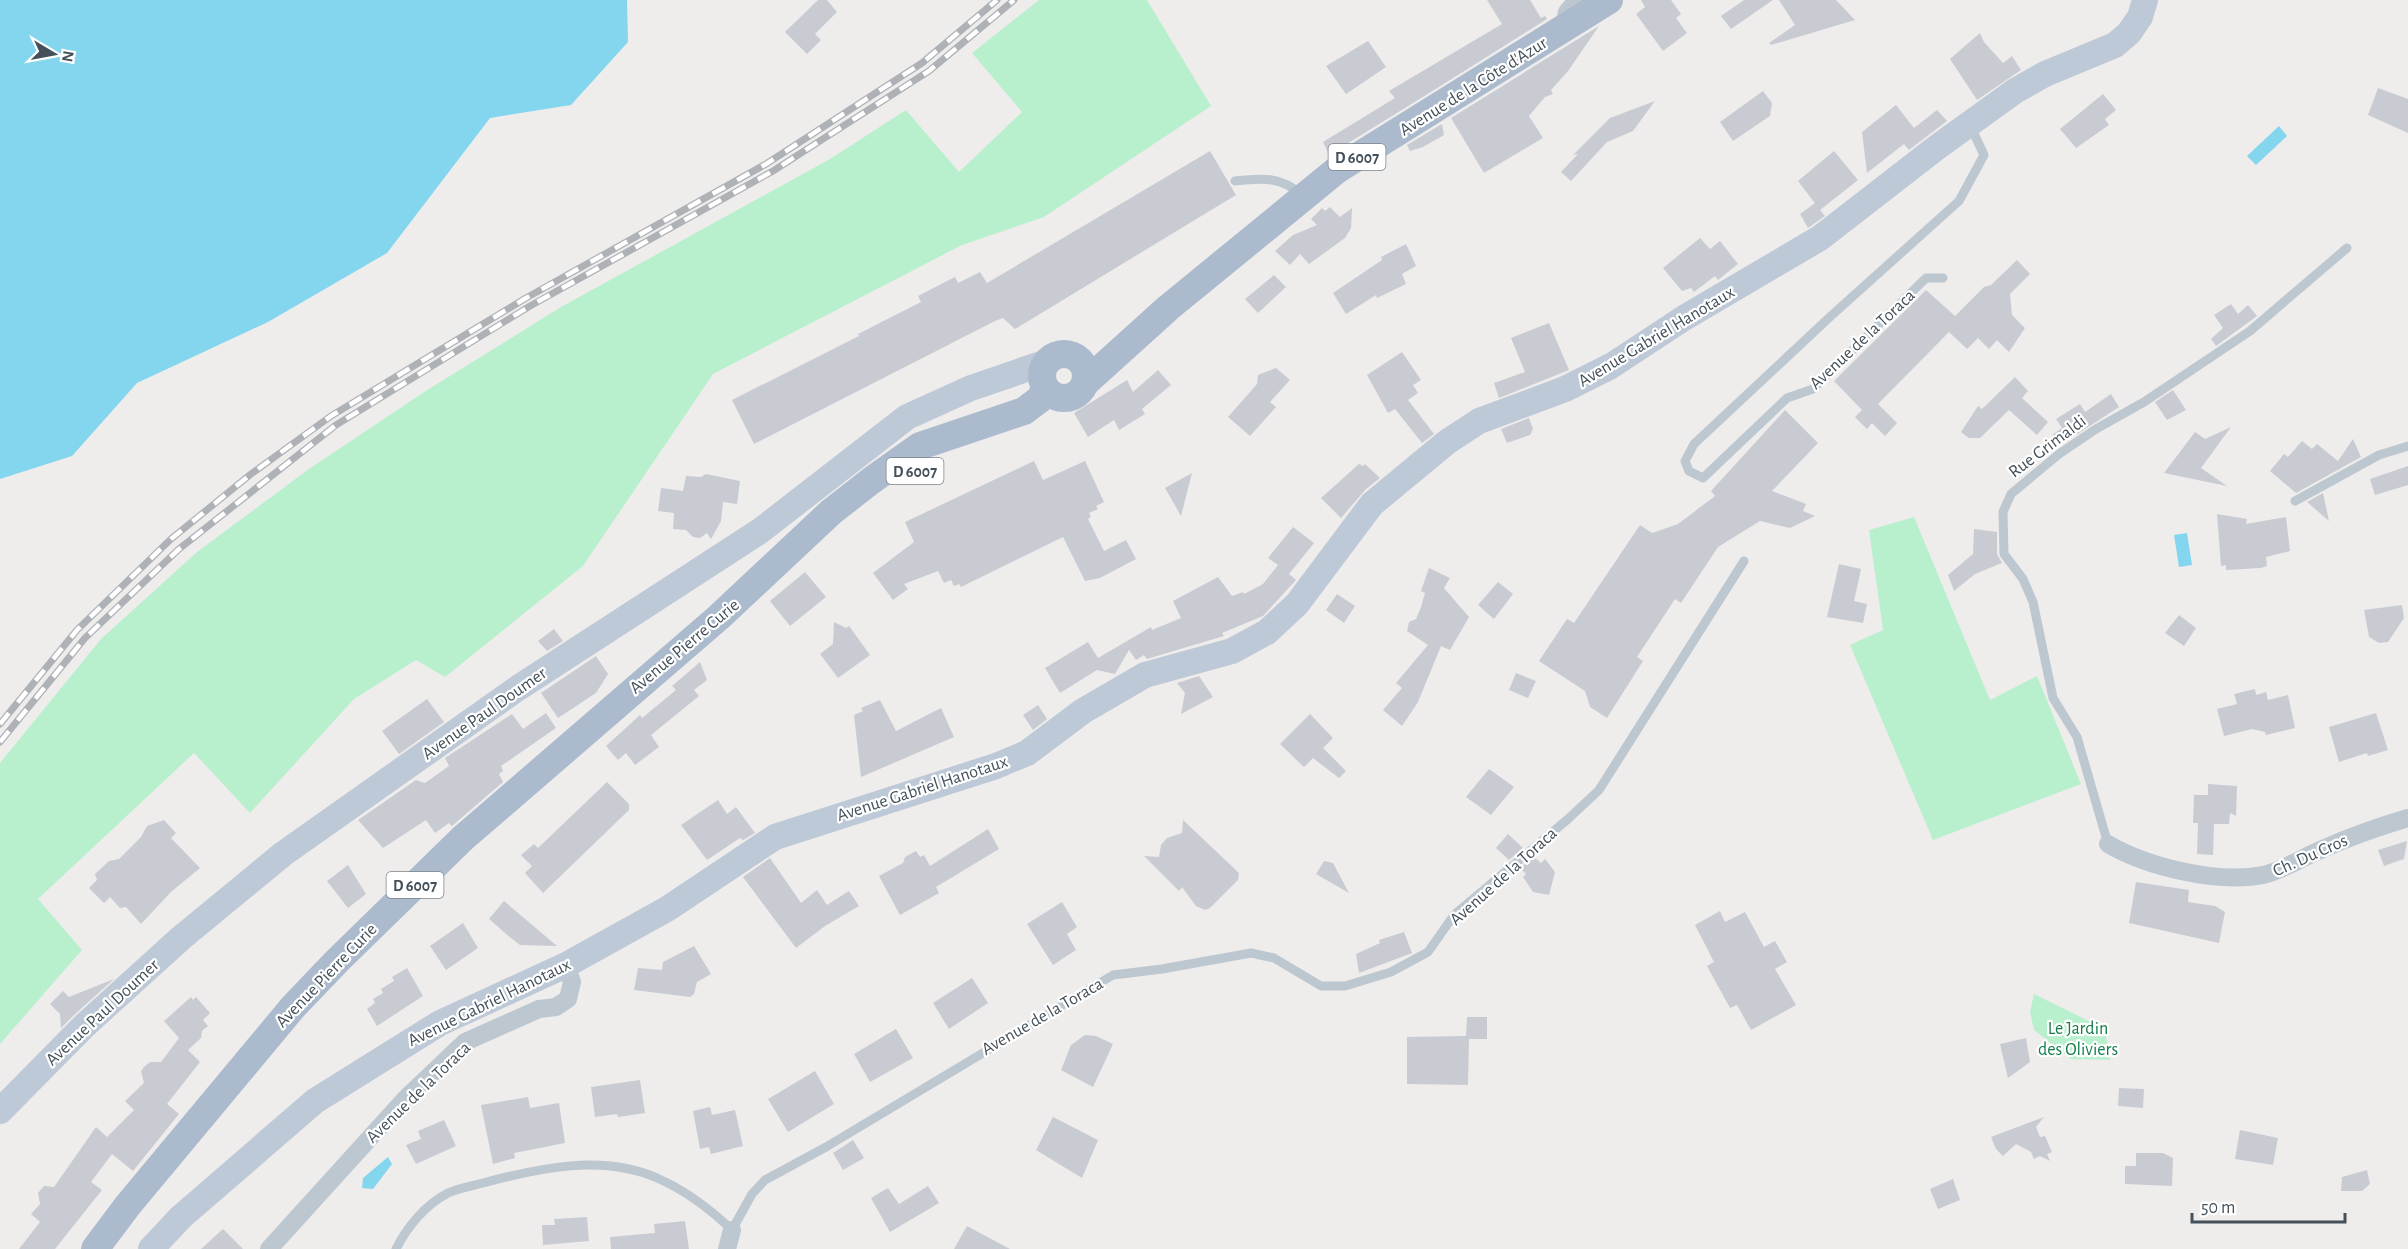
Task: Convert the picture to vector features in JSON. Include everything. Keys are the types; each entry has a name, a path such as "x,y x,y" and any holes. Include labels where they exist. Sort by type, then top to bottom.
{"main road":[{"name":"Avenue de la Côte d'Azur","path":"1058,378 1168,308 1338,169 1609,0"},
{"name":"Avenue Gabriel Hanotaux","path":"151,1249 181,1217 315,1101 440,1023 566,965 667,909 775,837 996,766 1027,753 1083,711 1145,675 1232,651 1267,632 1298,604 1372,504 1447,442 1479,421 1566,389 1611,366 1684,318 1820,238 1936,148 2015,91 2044,74 2115,45 2129,33 2140,17 2145,0"},
{"name":"Avenue Paul Doumer","path":"0,1111 92,1018 181,938 284,854 518,688 760,531 907,417 971,388 1010,376 1058,378"},
{"name":"Avenue Pierre Curie","path":"95,1249 128,1204 256,1050 337,961 463,838 779,564 844,526 900,479 935,460 1035,422 1050,412 1058,378"}],"street":[{"path":"1563,30 1567,12 1576,0"},
{"name":"Ch. Du Cros","path":"2108,844 2129,856 2186,871 2236,878 2265,874 2370,829 2408,818"},
{"name":"Avenue de la Toraca","path":"269,1249 406,1098 465,1042 539,1009 556,1007 568,999 572,982 566,965"},
{"name":"Avenue de la Toraca","path":"727,1249 732,1230"}],"lane":[{"name":"Avenue de la Toraca","path":"1943,278 1926,278 1813,389 1787,398 1703,478 1689,471 1685,461 1694,444 1832,315 1959,201 1984,155 1971,124"},
{"path":"1235,181 1254,178 1280,181 1303,197"},
{"name":"Rue Grimaldi","path":"2108,844 2077,737 2053,698 2033,602 2023,579 2004,554 2003,512 2011,494 2059,454 2096,429 2144,402 2250,331 2347,248"},
{"path":"2295,501 2379,455 2408,446"},
{"name":"Avenue de la Toraca","path":"732,1230 752,1194 765,1180 826,1147 1113,975 1162,969 1251,952 1274,958 1321,986 1345,986 1391,972 1428,952 1454,915 1599,790 1744,561"},
{"path":"396,1249 414,1220 449,1193 503,1178 570,1165 605,1164 656,1177 700,1202 732,1230"}],"green space":[{"path":"1039,0 1147,0 1211,106 1044,217 962,245 713,374 583,566 445,677 416,660 354,699 250,813 194,753 38,899 82,950 0,1044 0,763 101,639 197,552 306,471 424,392 561,307 830,159 906,110 959,172 1022,112 972,53"},
{"path":"1914,517 1990,700 2037,676 2081,784 1933,840 1850,645 1883,630 1869,530"},
{"name":"Le Jardin des Oliviers","path":"2034,994 2105,1029 2110,1060 2071,1059 2034,1030 2030,1012"}],"water":[{"path":"0,0 627,0 628,42 571,105 490,118 387,253 268,322 137,383 72,456 0,479"},
{"path":"2279,126 2287,136 2256,165 2247,156"},
{"path":"2187,533 2192,565 2179,567 2174,535"},
{"path":"388,1157 392,1164 373,1189 362,1188 363,1178"}],"building":[{"path":"818,0 827,0 837,12 815,34 821,40 807,54 785,32"},
{"path":"1487,0 1530,0 1541,18 1545,16 1547,19 1329,155 1323,142 1395,98 1389,91 1502,24"},
{"path":"1641,0 1671,0 1681,14 1676,18 1687,33 1663,51 1636,14 1645,7"},
{"path":"1744,0 1773,0 1731,29 1721,16"},
{"path":"1779,0 1836,0 1855,20 1771,45 1769,43 1795,25"},
{"path":"1599,26 1568,71 1551,90 1553,94 1545,97 1529,116 1543,138 1484,173 1451,118"},
{"path":"1980,33 1984,42 2003,63 2012,56 2021,70 1977,100 1950,59"},
{"path":"1368,41 1386,67 1346,94 1326,66"},
{"path":"2378,88 2408,99 2408,133 2368,115"},
{"path":"1763,91 1772,103 1770,116 1733,141 1720,122"},
{"path":"2103,94 2116,110 2105,119 2109,125 2076,148 2060,129"},
{"path":"1655,101 1633,131 1607,142 1571,181 1561,172 1578,154 1573,155 1610,118"},
{"path":"1896,105 1914,128 1937,110 1947,121 1909,150 1904,144 1867,173 1862,132"},
{"path":"1442,124 1444,135 1423,147 1410,151 1407,145"},
{"path":"1210,151 1236,195 1015,329 1003,318 995,321 754,444 732,400 921,302 918,296 955,277 958,283 980,272 987,283"},
{"path":"1834,151 1858,180 1820,210 1825,216 1808,228 1800,214 1815,203 1798,181"},
{"path":"1330,207 1340,217 1352,208 1351,228 1345,238 1309,264 1300,254 1290,265 1275,251 1293,235 1317,225 1311,219 1322,208 1325,211"},
{"path":"1700,238 1710,249 1720,241 1738,264 1718,280 1715,276 1694,292 1691,288 1682,291 1663,268"},
{"path":"1406,244 1416,266 1402,274 1406,284 1377,298 1376,295 1346,314 1333,293 1382,260 1381,257"},
{"path":"2017,260 2030,274 2010,294 2012,315 2025,328 2009,352 1997,340 1989,349 1978,338 1967,349 1949,332 1878,404 1897,423 1885,436 1872,423 1867,429 1855,417 1862,410 1834,381 1926,290 1955,316 1984,287 1991,285"},
{"path":"1274,275 1286,287 1258,313 1245,299"},
{"path":"2231,304 2238,314 2248,305 2257,316 2216,346 2211,339 2223,328 2214,315"},
{"path":"1549,323 1569,370 1499,398 1494,383 1525,372 1511,338"},
{"path":"1402,352 1421,380 1413,385 1418,393 1408,400 1434,434 1422,443 1395,409 1388,413 1367,375"},
{"path":"1276,368 1290,380 1270,402 1276,407 1250,436 1228,417 1257,384 1258,375"},
{"path":"1158,370 1171,385 1142,409 1145,414 1119,430 1114,420 1088,437 1074,413 1127,380 1133,392"},
{"path":"2015,377 2028,391 2022,398 2048,422 2037,435 2009,410 1980,438 1969,438 1961,432 1978,406 1982,409"},
{"path":"2173,390 2186,410 2167,420 2155,402"},
{"path":"2111,394 2119,407 2059,446 2052,435 2062,428 2056,419 2080,404 2085,412"},
{"path":"1785,410 1818,443 1772,491 1806,504 1803,511 1815,516 1790,528 1760,521 1718,547 1681,603 1675,599 1637,657 1643,661 1607,718 1590,707 1585,691 1539,661 1567,619 1574,623 1640,525 1652,533 1678,524 1715,496 1711,491"},
{"path":"1529,418 1533,429 1530,435 1507,443 1501,429"},
{"path":"2231,427 2201,468 2227,486 2164,473 2195,432 2205,439"},
{"path":"2353,439 2361,457 2296,493 2270,471 2284,454 2288,457 2302,441 2312,449 2317,444 2338,461"},
{"path":"1034,461 1043,480 1085,461 1104,502 1096,506 1098,509 1089,513 1091,517 1088,519 1104,551 1126,540 1136,559 1100,578 1085,581 1063,537 961,587 959,584 954,586 951,580 944,583 938,571 904,584 908,589 893,600 873,573 914,542 905,522"},
{"path":"1359,464 1363,466 1365,464 1380,478 1366,489 1341,518 1321,498"},
{"path":"2408,466 2408,485 2375,495 2370,479"},
{"path":"1192,473 1181,516 1165,488"},
{"path":"706,474 740,481 737,504 723,502 721,521 711,539 707,533 700,538 693,537 686,530 673,529 674,513 658,511 661,488 683,491 686,476 701,477"},
{"path":"2323,493 2329,521 2307,502"},
{"path":"2217,514 2247,519 2246,524 2286,517 2290,551 2266,557 2267,566 2261,568 2226,570 2226,565 2221,566"},
{"path":"1293,527 1314,543 1289,574 1296,580 1263,616 1222,633 1224,636 1147,659 1144,655 1136,660 1129,650 1115,674 1097,670 1060,693 1045,668 1088,642 1098,658 1151,627 1152,630 1181,618 1173,601 1218,577 1232,596 1243,592 1244,594 1263,584 1278,565 1268,558"},
{"path":"1974,529 1997,532 1997,554 2002,563 1975,574 1954,591 1948,575 1973,554"},
{"path":"1839,564 1861,569 1854,601 1867,604 1863,623 1827,617"},
{"path":"1429,568 1450,578 1444,588 1469,617 1450,650 1441,646 1418,702 1402,726 1383,710 1402,688 1396,683 1428,645 1407,631 1409,622 1416,619 1421,607 1425,593 1421,591"},
{"path":"805,572 826,597 790,626 770,601"},
{"path":"1498,582 1513,594 1494,619 1478,605"},
{"path":"1337,594 1355,606 1344,623 1326,610"},
{"path":"2402,605 2404,618 2388,642 2379,643 2369,637 2364,610"},
{"path":"2179,615 2196,628 2184,646 2165,633"},
{"path":"834,622 846,628 849,626 870,655 838,678 820,654 833,644"},
{"path":"554,629 563,641 547,651 538,641"},
{"path":"596,656 608,674 596,693 558,718 541,693"},
{"path":"700,662 707,680 694,690 699,696 651,735 659,747 635,765 626,753 618,760 606,746 640,715 642,718 676,690 672,686"},
{"path":"1516,673 1536,681 1528,698 1509,690"},
{"path":"1199,676 1213,697 1181,714 1185,693 1177,683"},
{"path":"2255,689 2256,695 2266,692 2268,700 2288,695 2295,728 2266,735 2265,732 2252,729 2224,736 2217,709 2237,704 2234,694"},
{"path":"427,699 444,722 399,754 382,731"},
{"path":"880,700 896,731 941,708 954,737 861,777 854,715 863,711 861,708"},
{"path":"1038,705 1047,719 1033,730 1023,715"},
{"path":"546,713 556,728 501,766 503,771 499,774 503,782 452,826 449,823 435,833 426,820 383,848 358,820 416,780 425,783 449,766 445,758 512,714 523,729"},
{"path":"2376,713 2388,750 2368,756 2367,753 2339,762 2329,727"},
{"path":"1310,714 1333,738 1323,748 1346,771 1339,778 1313,758 1304,767 1280,744"},
{"path":"1489,769 1514,787 1491,815 1466,797"},
{"path":"607,782 629,804 629,810 543,893 525,873 532,866 521,855 534,844 538,848"},
{"path":"2208,784 2237,786 2236,816 2230,813 2229,824 2214,824 2213,855 2197,854 2198,823 2193,823 2194,795 2208,795"},
{"path":"718,800 727,814 736,807 755,833 743,840 740,838 707,860 681,825"},
{"path":"164,820 176,833 171,838 200,868 171,892 141,924 126,907 120,908 110,897 104,903 89,888 97,880 95,874 109,861 119,859 141,837 147,826"},
{"path":"1183,820 1239,873 1238,880 1210,908 1205,910 1196,906 1182,887 1179,891 1144,856 1159,857 1161,845 1167,838 1182,833"},
{"path":"988,829 999,849 936,887 939,893 900,915 879,876 903,863 905,857 916,851 920,857 924,855 930,866"},
{"path":"1508,834 1523,848 1509,860 1496,848"},
{"path":"2407,841 2404,859 2384,866 2378,850"},
{"path":"1534,857 1541,863 1545,859 1555,872 1549,895 1533,892 1523,877 1526,874 1520,868"},
{"path":"770,858 801,903 817,890 827,905 849,891 859,906 825,926 796,948 743,877"},
{"path":"1324,861 1333,863 1349,893 1316,874"},
{"path":"348,865 366,894 348,908 327,881"},
{"path":"2136,882 2189,890 2188,902 2215,906 2225,912 2219,943 2129,923"},
{"path":"504,901 557,946 520,945 511,938 489,919"},
{"path":"1062,902 1077,927 1067,934 1076,950 1053,965 1027,924"},
{"path":"1720,911 1725,922 1745,912 1764,947 1775,941 1787,962 1775,969 1796,1005 1751,1030 1737,1005 1730,1008 1707,966 1714,962 1695,925"},
{"path":"463,923 478,948 446,970 430,946"},
{"path":"1404,932 1412,953 1359,973 1356,954 1380,943 1379,940"},
{"path":"694,946 711,974 697,982 694,994 690,997 634,990 638,968 662,970 663,962"},
{"path":"407,968 423,996 377,1026 367,1009 375,1003 373,999 383,993 381,989 394,981 392,977"},
{"path":"972,978 988,1003 949,1029 933,1003"},
{"path":"114,979 61,1028 60,1014 50,1004 63,991 69,997"},
{"path":"191,997 193,1000 196,997 210,1013 203,1020 208,1026 202,1031 201,1038 188,1050 200,1062 167,1104 179,1114 133,1171 112,1154 91,1182 102,1190 55,1249 19,1249 40,1222 31,1214 40,1204 38,1193 44,1186 54,1187 96,1127 107,1137 134,1110 125,1101 144,1083 141,1071 150,1062 161,1062 179,1038 164,1021"},
{"path":"1467,1017 1487,1017 1487,1039 1469,1039 1468,1085 1407,1084 1407,1037 1466,1036"},
{"path":"896,1029 913,1058 870,1082 854,1054"},
{"path":"1085,1035 1096,1036 1113,1044 1093,1087 1061,1070 1071,1045"},
{"path":"2026,1038 2030,1062 2008,1078 2000,1044"},
{"path":"815,1071 834,1104 788,1132 768,1099"},
{"path":"640,1080 645,1113 618,1117 617,1114 595,1117 591,1087"},
{"path":"2119,1088 2144,1089 2143,1108 2118,1106"},
{"path":"528,1097 530,1108 559,1103 565,1143 514,1153 515,1158 493,1164 481,1105"},
{"path":"710,1107 712,1115 735,1110 743,1146 711,1154 709,1147 700,1149 693,1111"},
{"path":"1053,1117 1098,1140 1082,1178 1036,1150"},
{"path":"2044,1117 2036,1127 2040,1137 2045,1136 2052,1152 2047,1154 2050,1161 2040,1156 2034,1159 2031,1152 2016,1144 2003,1156 1996,1149 1991,1137"},
{"path":"444,1120 456,1146 416,1164 406,1145 421,1139 418,1131"},
{"path":"2240,1130 2278,1138 2273,1165 2235,1159"},
{"path":"853,1140 864,1158 843,1170 833,1153"},
{"path":"2136,1153 2163,1153 2173,1158 2172,1186 2125,1184 2125,1166 2136,1166"},
{"path":"2367,1170 2370,1184 2362,1191 2341,1191 2342,1177"},
{"path":"1953,1179 1960,1200 1938,1209 1930,1189"},
{"path":"928,1186 939,1203 890,1232 871,1198 888,1188 899,1204"},
{"path":"587,1217 589,1241 543,1245 542,1225 555,1225 554,1219"},
{"path":"685,1221 689,1249 611,1249 610,1237 655,1233 654,1224"},
{"path":"967,1226 1010,1249 954,1249"},
{"path":"223,1229 243,1249 201,1249"}],"railway":[{"path":"0,724 77,630 171,539 251,474 331,416 526,298 766,164 922,63 997,0"},
{"path":"0,742 85,638 179,549 336,425 530,306 773,171 929,71 1014,0"}]}
